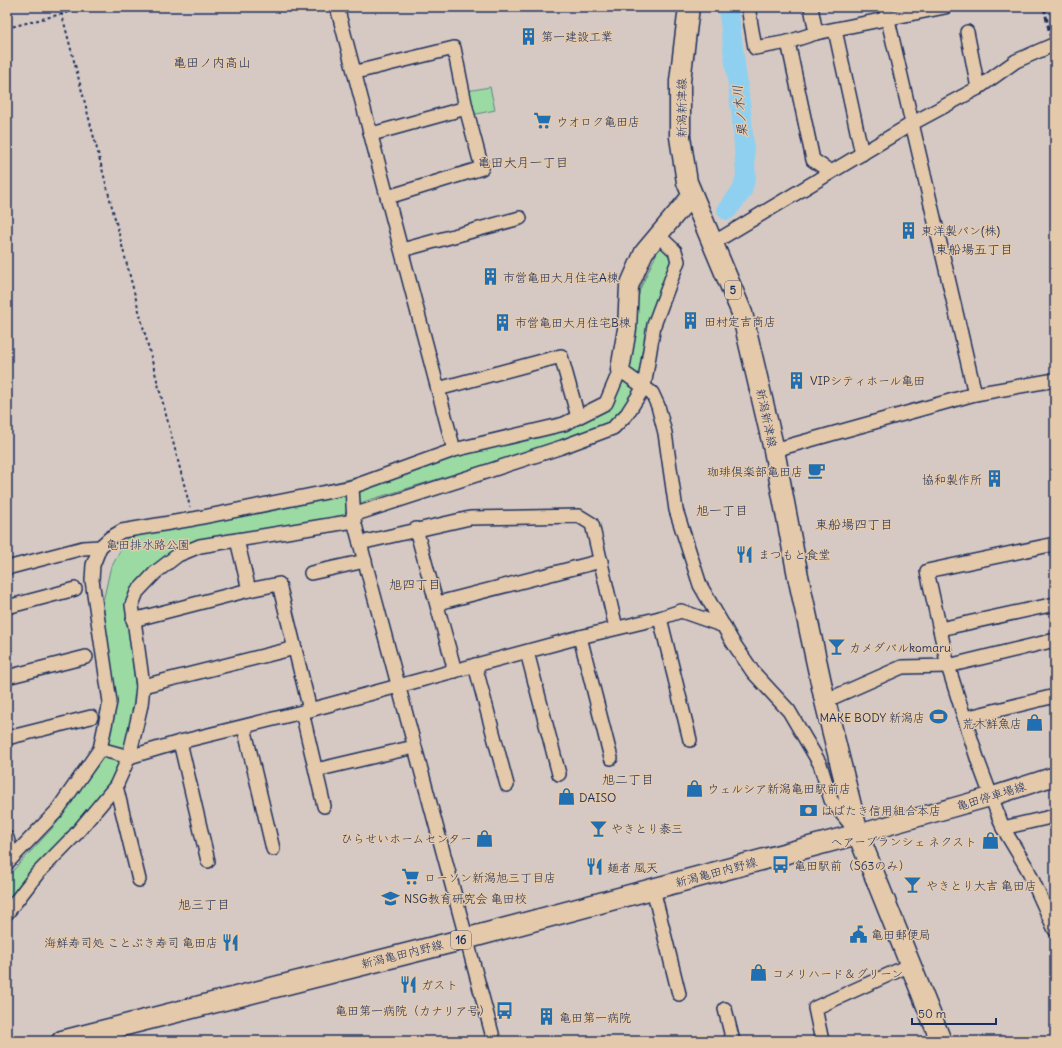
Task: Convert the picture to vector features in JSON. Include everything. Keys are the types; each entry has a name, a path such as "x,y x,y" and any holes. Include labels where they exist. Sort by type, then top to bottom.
{"main road":[{"name":"新潟新津線","path":"689,7 680,81 680,137 687,182 742,313 774,450 798,576 825,701 858,834"},
{"path":"620,370 627,329 629,286 644,252 692,195"},
{"name":"亀田停車場線","path":"858,834 990,797 1055,776"},
{"name":"新潟亀田内野線","path":"62,1041 466,938 858,834"},
{"name":"5","path":"858,834 941,1041"}],"street":[{"path":"337,7 356,72 454,450"},
{"path":"748,7 755,48 788,42 816,33 835,30 887,12 945,7"},
{"path":"811,7 816,33"},
{"path":"887,12 975,394"},
{"path":"835,30 862,154"},
{"path":"967,32 978,88"},
{"path":"788,42 813,160 831,172"},
{"path":"713,243 913,123 978,88 1016,61 1055,44"},
{"path":"356,72 454,48 466,108 482,168 388,197"},
{"path":"372,134 466,108"},
{"path":"402,250 520,218"},
{"path":"7,913 37,874 75,835 116,786 129,757 141,705 143,686 132,605 137,592 156,572 178,555 200,546 282,534 354,518 562,447 613,428 627,414 644,387 654,325 678,261 675,251 658,236"},
{"path":"438,389 561,356 578,417"},
{"path":"9,860 56,812 100,749 110,702 92,580 93,565 100,547 110,538 122,531 193,519 352,487 454,450 564,424 606,403 620,370 652,393 658,406 665,433 676,510 700,585 732,641 753,672 789,711 820,764 831,800 846,822 858,834"},
{"path":"774,450 975,394 1055,380"},
{"path":"352,487 354,518 360,543 494,1041"},
{"path":"360,543 470,518 579,516 592,524 616,628"},
{"path":"416,530 438,603 455,671"},
{"path":"237,540 249,590"},
{"path":"1055,544 927,571 948,666 990,797 1003,828 1027,868 1055,930"},
{"path":"7,568 83,548 100,547"},
{"path":"311,573 365,561"},
{"path":"438,603 601,561"},
{"path":"133,620 249,590 279,584 295,648 316,770 324,806"},
{"path":"7,607 75,589"},
{"path":"940,630 1055,604"},
{"path":"100,749 129,757 180,742 306,711 580,637 660,618 681,611 724,626"},
{"path":"660,618 690,740"},
{"path":"580,637 611,758"},
{"path":"825,701 902,667 948,666 1055,640"},
{"path":"143,686 295,648"},
{"path":"527,652 560,774"},
{"path":"7,677 86,657"},
{"path":"476,665 507,785"},
{"path":"965,718 1055,696"},
{"path":"7,738 91,717"},
{"path":"244,727 273,849"},
{"path":"180,742 208,861"},
{"path":"316,770 414,747"},
{"path":"116,786 139,880"},
{"path":"1003,828 1055,816"},
{"path":"7,838 9,860"},
{"path":"653,888 679,994"},
{"path":"822,1041 816,1008 910,965"},
{"path":"725,1009 733,1041"}],"path":[{"path":"60,7 193,519"},
{"path":"7,28 88,7"}],"green space":[{"path":"490,87 495,110 472,115 467,91"},
{"name":"亀田排水路公園","path":"660,246 671,252 673,264 637,391 611,426 363,502 340,518 169,555 137,583 127,610 137,701 121,762 103,794 7,904 7,877 57,823 100,761 114,693 102,606 110,570 134,524 215,511 561,429 609,405 625,364 640,289"}],"waterway":[{"name":"栗ノ木川","path":"727,210 742,191 746,176 742,119 728,7"}],"railway":[{"path":"1044,7 1055,57"},
{"path":"1051,7 1055,25"}],"place":[{"name":"第一建設工業","path":"528,36"},
{"name":"ウオロク亀田店","path":"543,121"},
{"name":"東洋製パン(株)","path":"908,230"},
{"name":"市営亀田大月住宅A棟","path":"490,277"},
{"name":"田村定吉商店","path":"691,321"},
{"name":"市営亀田大月住宅B棟","path":"502,322"},
{"name":"VIPシティホール亀田","path":"797,380"},
{"name":"珈琲倶楽部亀田店","path":"816,471"},
{"name":"協和製作所","path":"995,479"},
{"name":"まつもと食堂","path":"745,554"},
{"name":"カメダバルkomaru","path":"836,647"},
{"name":"MAKE BODY 新潟店","path":"938,717"},
{"name":"荒木鮮魚店","path":"1035,723"},
{"name":"ウェルシア新潟亀田駅前店","path":"694,788"},
{"name":"DAISO","path":"566,797"},
{"name":"はばたき信用組合本店","path":"808,810"},
{"name":"やきとり泰三","path":"598,828"},
{"name":"ひらせいホームセンター","path":"485,838"},
{"name":"ヘアーブランシェ ネクスト","path":"990,841"},
{"name":"亀田駅前（S63のみ）","path":"781,865"},
{"name":"麺者 風天","path":"594,867"},
{"name":"ローソン新潟旭三丁目店","path":"411,877"},
{"name":"やきとり大吉 亀田店","path":"913,885"},
{"name":"NSG教育研究会 亀田校","path":"391,898"},
{"name":"亀田郵便局","path":"858,934"},
{"name":"海鮮寿司処 ことぶき寿司 亀田店","path":"231,942"},
{"name":"コメリハード＆グリーン","path":"759,973"},
{"name":"ガスト","path":"408,984"},
{"name":"亀田第一病院（カナリア号）","path":"504,1010"},
{"name":"亀田第一病院","path":"546,1017"}],"district":[{"name":"亀田ノ内高山","path":"212,62"},
{"name":"亀田大月一丁目","path":"523,162"},
{"name":"東船場五丁目","path":"974,249"},
{"name":"旭一丁目","path":"722,510"},
{"name":"東船場四丁目","path":"854,524"},
{"name":"旭四丁目","path":"415,584"},
{"name":"旭二丁目","path":"628,779"},
{"name":"旭三丁目","path":"204,904"}]}
